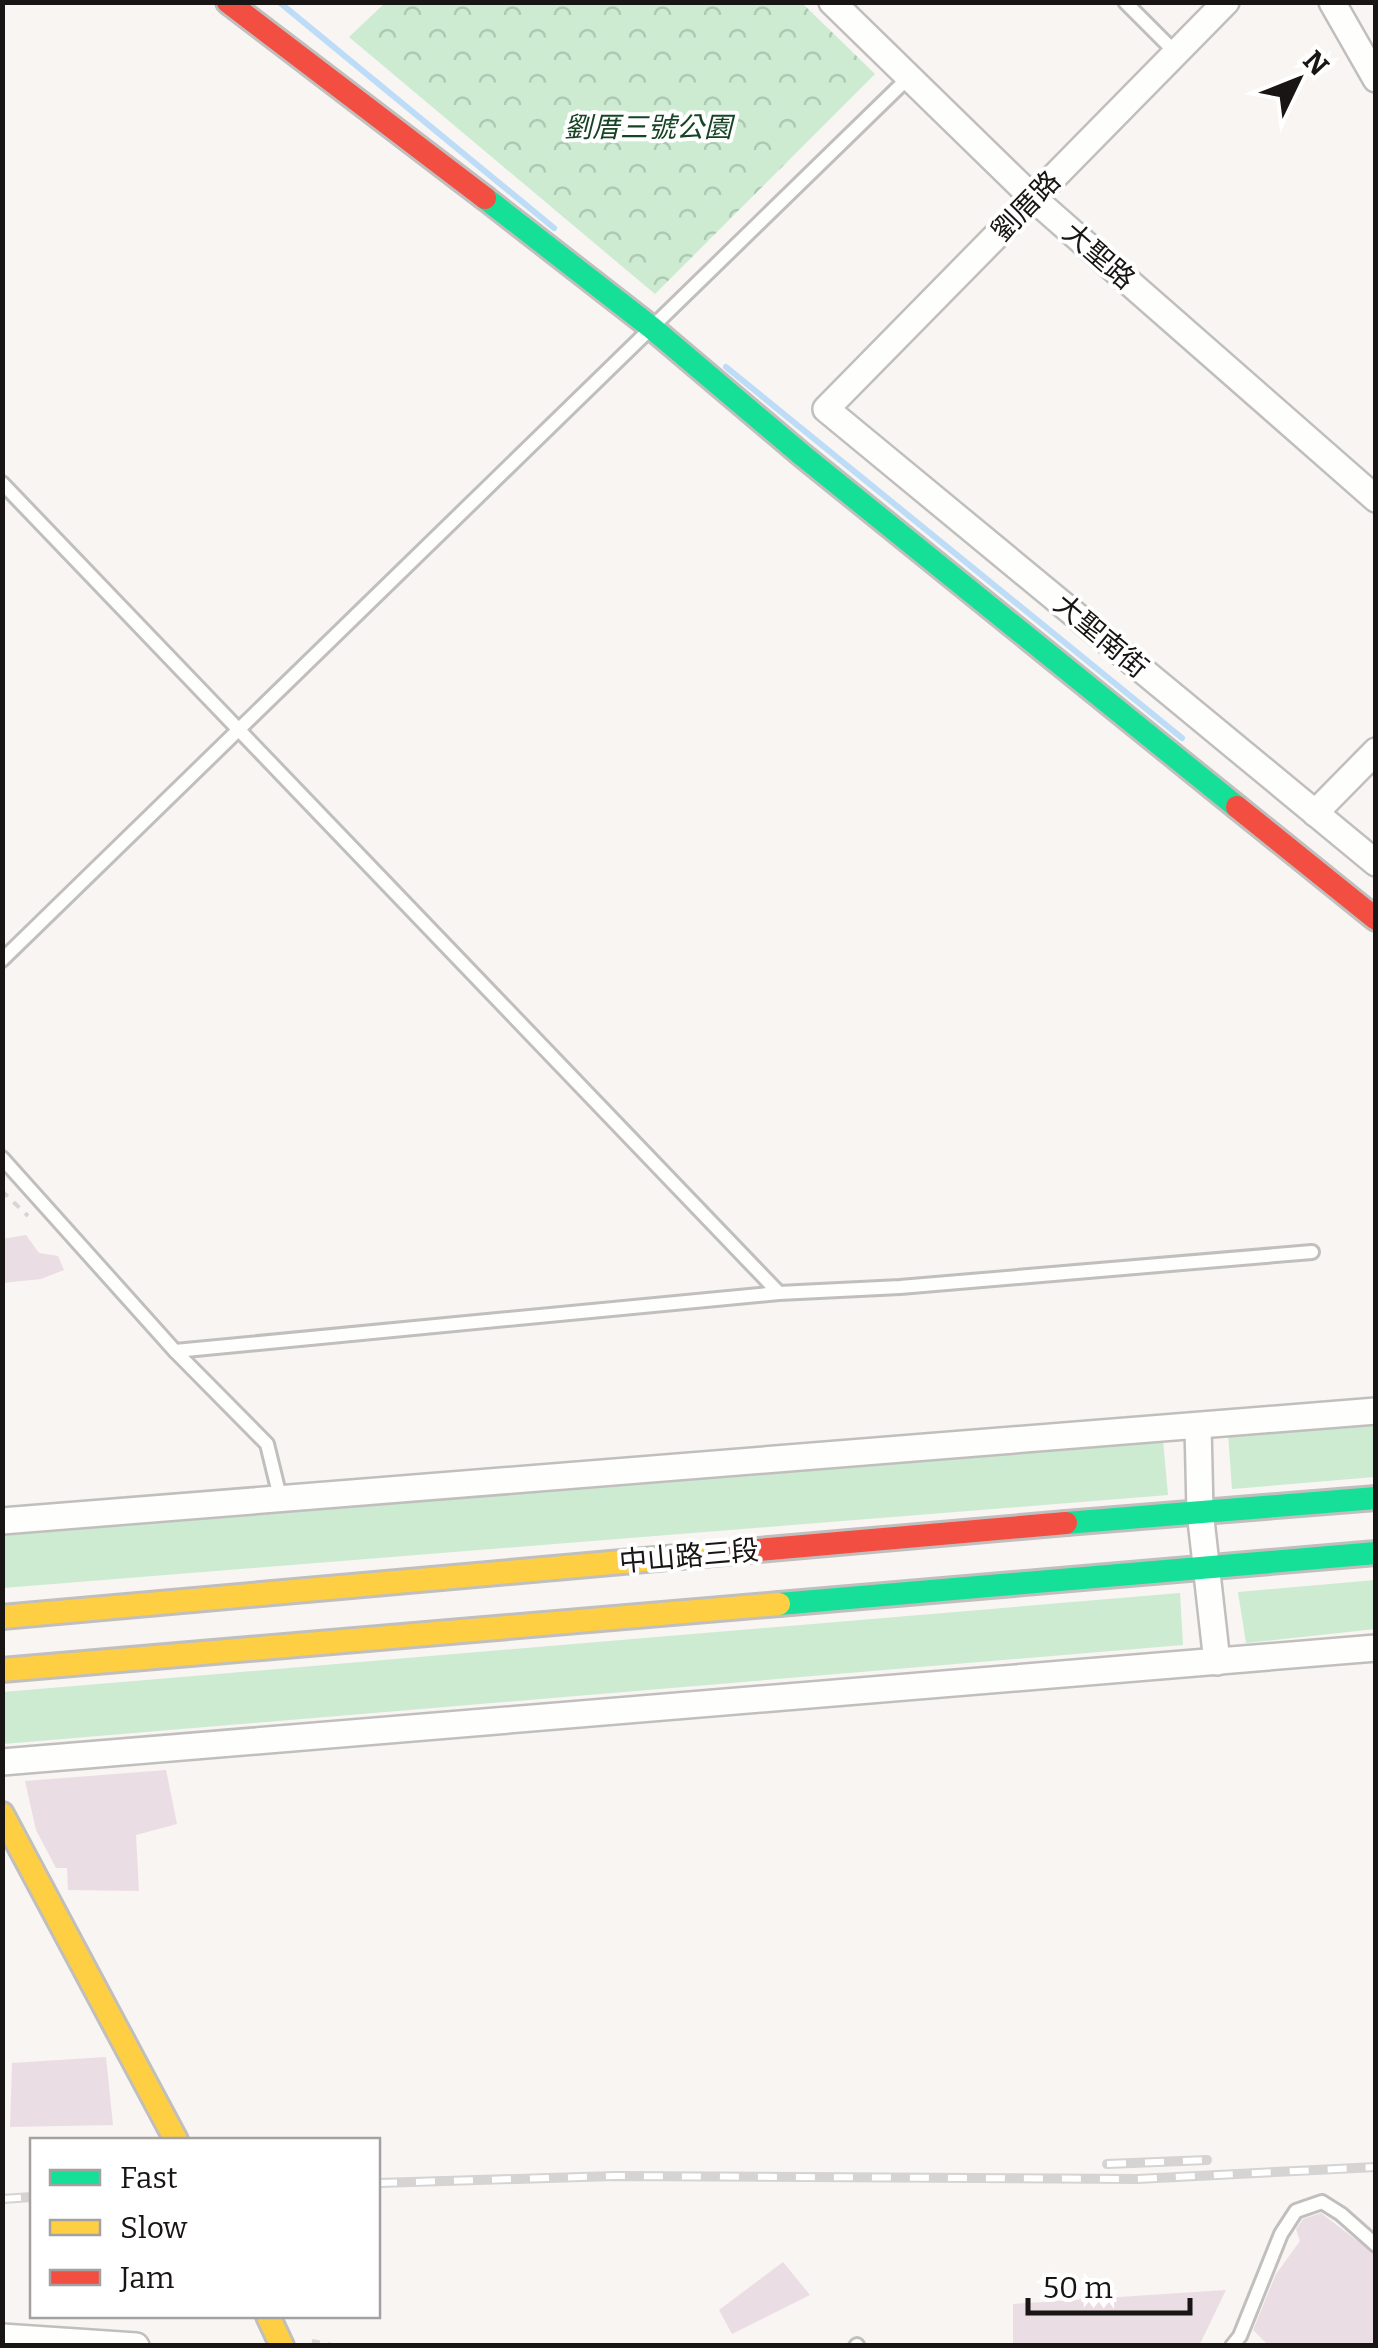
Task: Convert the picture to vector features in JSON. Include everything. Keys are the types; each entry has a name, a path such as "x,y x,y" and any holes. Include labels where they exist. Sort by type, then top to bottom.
{"main road":[{"path":"228,2 652,328 817,468 1376,918"},
{"name":"中山路三段","path":"2,1617 1376,1498"},
{"name":"中山路三段","path":"2,1670 1376,1554"},
{"path":"2,1814 175,2138"},
{"path":"269,2318 282,2346"}],"street":[{"name":"大聖路","path":"832,2 1033,198 1376,500"},
{"name":"劉厝路","path":"826,408 1226,2"},
{"path":"1332,2 1376,79"},
{"name":"大聖南街","path":"826,408 1376,863"},
{"path":"1316,813 1376,751"},
{"path":"2,1521 1376,1411"},
{"path":"1198,1426 1204,1568 1217,1662"},
{"path":"2,1762 1376,1648"},
{"path":"2,2336 136,2346"}],"lane":[{"path":"1126,2 1176,53"},
{"path":"2,960 907,78"},
{"path":"2,483 779,1293"},
{"path":"2,1158 175,1351 267,1444 280,1497"},
{"path":"175,1351 779,1293 900,1287 1312,1252"},
{"path":"1232,2346 1240,2336 1281,2234 1296,2211 1322,2202 1376,2245"}],"green space":[{"name":"劉厝三號公園","path":"385,3 802,3 875,74 655,294 349,37"},
{"path":"1375,1420 1375,1477 1232,1489 1228,1433"},
{"path":"1163,1440 1168,1495 3,1588 3,1530"},
{"path":"1375,1580 1375,1629 1246,1643 1238,1592"},
{"path":"1180,1593 1183,1645 3,1744 3,1692"}],"building":[{"path":"26,1235 39,1253 58,1256 64,1270 41,1279 2,1283 2,1239"},
{"path":"166,1770 177,1824 136,1835 139,1891 68,1890 67,1868 56,1868 36,1830 25,1781"},
{"path":"106,2057 113,2125 10,2127 12,2063"},
{"path":"1321,2213 1376,2255 1376,2346 1269,2346 1253,2330 1276,2274 1300,2241 1296,2229 1303,2219"},
{"path":"783,2262 810,2295 732,2334 719,2310"},
{"path":"1226,2290 1199,2346 1013,2346 1013,2304"}],"waterway":[{"path":"279,2 554,228"},
{"path":"726,367 1182,738"}],"railway":[{"path":"1107,2164 1207,2160"},
{"path":"380,2183 615,2176 1137,2179 1376,2167"},
{"path":"2,2199 30,2197"}],"traffic: fast":[{"path":"485,198 652,328 802,455 1237,807"},
{"path":"1066,1523 1376,1498"},
{"path":"779,1604 1376,1553"}],"traffic: slow":[{"path":"2,1617 735,1552"},
{"path":"2,1670 779,1604"},
{"path":"2,1814 175,2138"},
{"path":"269,2318 282,2346"}],"traffic: jam":[{"path":"228,2 485,198"},
{"path":"1237,807 1376,919"},
{"path":"735,1552 1066,1523"}]}
